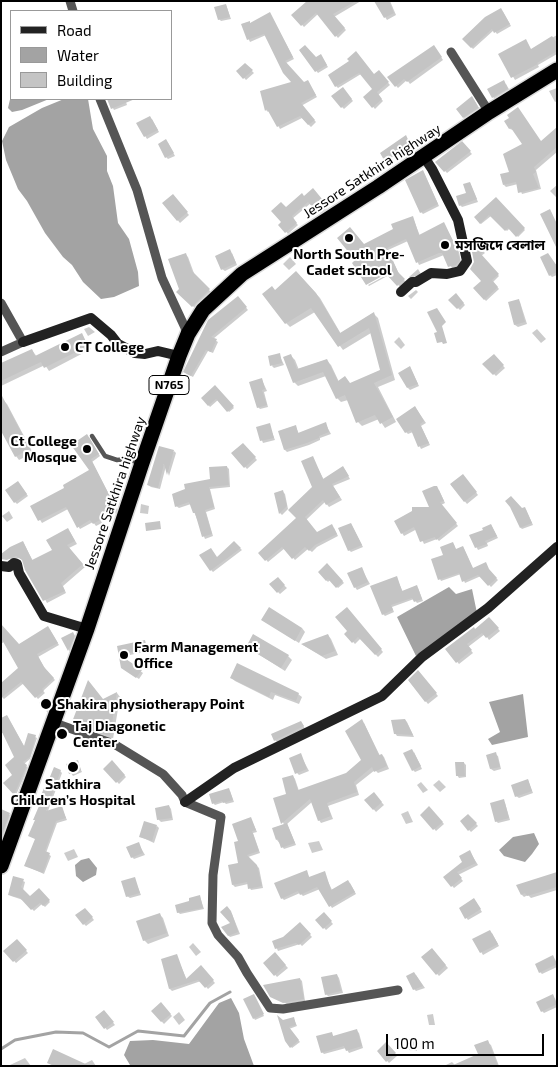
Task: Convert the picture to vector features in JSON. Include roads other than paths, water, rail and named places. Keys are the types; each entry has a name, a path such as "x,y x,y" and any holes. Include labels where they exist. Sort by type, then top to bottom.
{"highway":[{"name":"Jessore Satkhira highway","path":"1,866 87,629 179,356 188,334 203,310 242,274 424,157 489,112 557,70"}],"street":[{"path":"451,52 489,112"},
{"path":"100,100 138,190 162,278 188,334"},
{"path":"401,292 412,282 416,282 431,273 447,274 460,271 467,261 458,220 424,157"},
{"path":"1,303 23,342"},
{"path":"1,352 90,318 111,334 118,344 135,353 145,354 158,351 179,356"},
{"path":"185,802 234,768 382,696 422,657 488,608 557,547"},
{"path":"1,566 9,567 14,563 17,564 19,573 44,616 87,629"},
{"path":"52,722 114,744 163,774 182,795 185,802 221,817 214,875 212,923 218,935 238,957 270,1008 283,1008 398,990"}],"lane":[{"path":"92,436 104,456 117,460 127,459 142,463"}],"water":[{"path":"10,99 47,100 22,110 12,112 8,108"},
{"path":"62,100 88,100 93,129 107,156 107,171 113,186 118,223 129,239 138,272 139,286 114,297 101,299 83,282 72,265 63,257 45,233 18,189 6,160 2,141 9,127 42,108"},
{"path":"449,587 456,594 472,589 477,613 416,656 397,617"},
{"path":"523,694 528,737 492,745 488,739 500,732 489,702"},
{"path":"534,833 539,844 525,862 504,856 499,850 513,837"},
{"path":"89,858 97,868 96,875 83,882 76,876 75,865 81,860"},
{"path":"231,998 239,1013 244,1039 254,1066 130,1065 124,1055 130,1041 153,1040 189,1044 219,1003"}],"waterway":[{"path":"1,1049 15,1040 56,1032 83,1033 109,1047 138,1031 184,1036 210,1003 230,992"}],"place":[{"name":"North South Pre- Cadet school","path":"349,238"},
{"name":"মসজিদে বেলাল","path":"445,245"},
{"name":"CT College","path":"65,347"},
{"name":"Ct College Mosque","path":"87,449"},
{"name":"Farm Management Office","path":"124,655"},
{"name":"Shakira physiotherapy Point","path":"46,704"},
{"name":"Taj Diagonetic Center","path":"62,734"},
{"name":"Satkhira Children’s Hospital","path":"73,767"}]}
